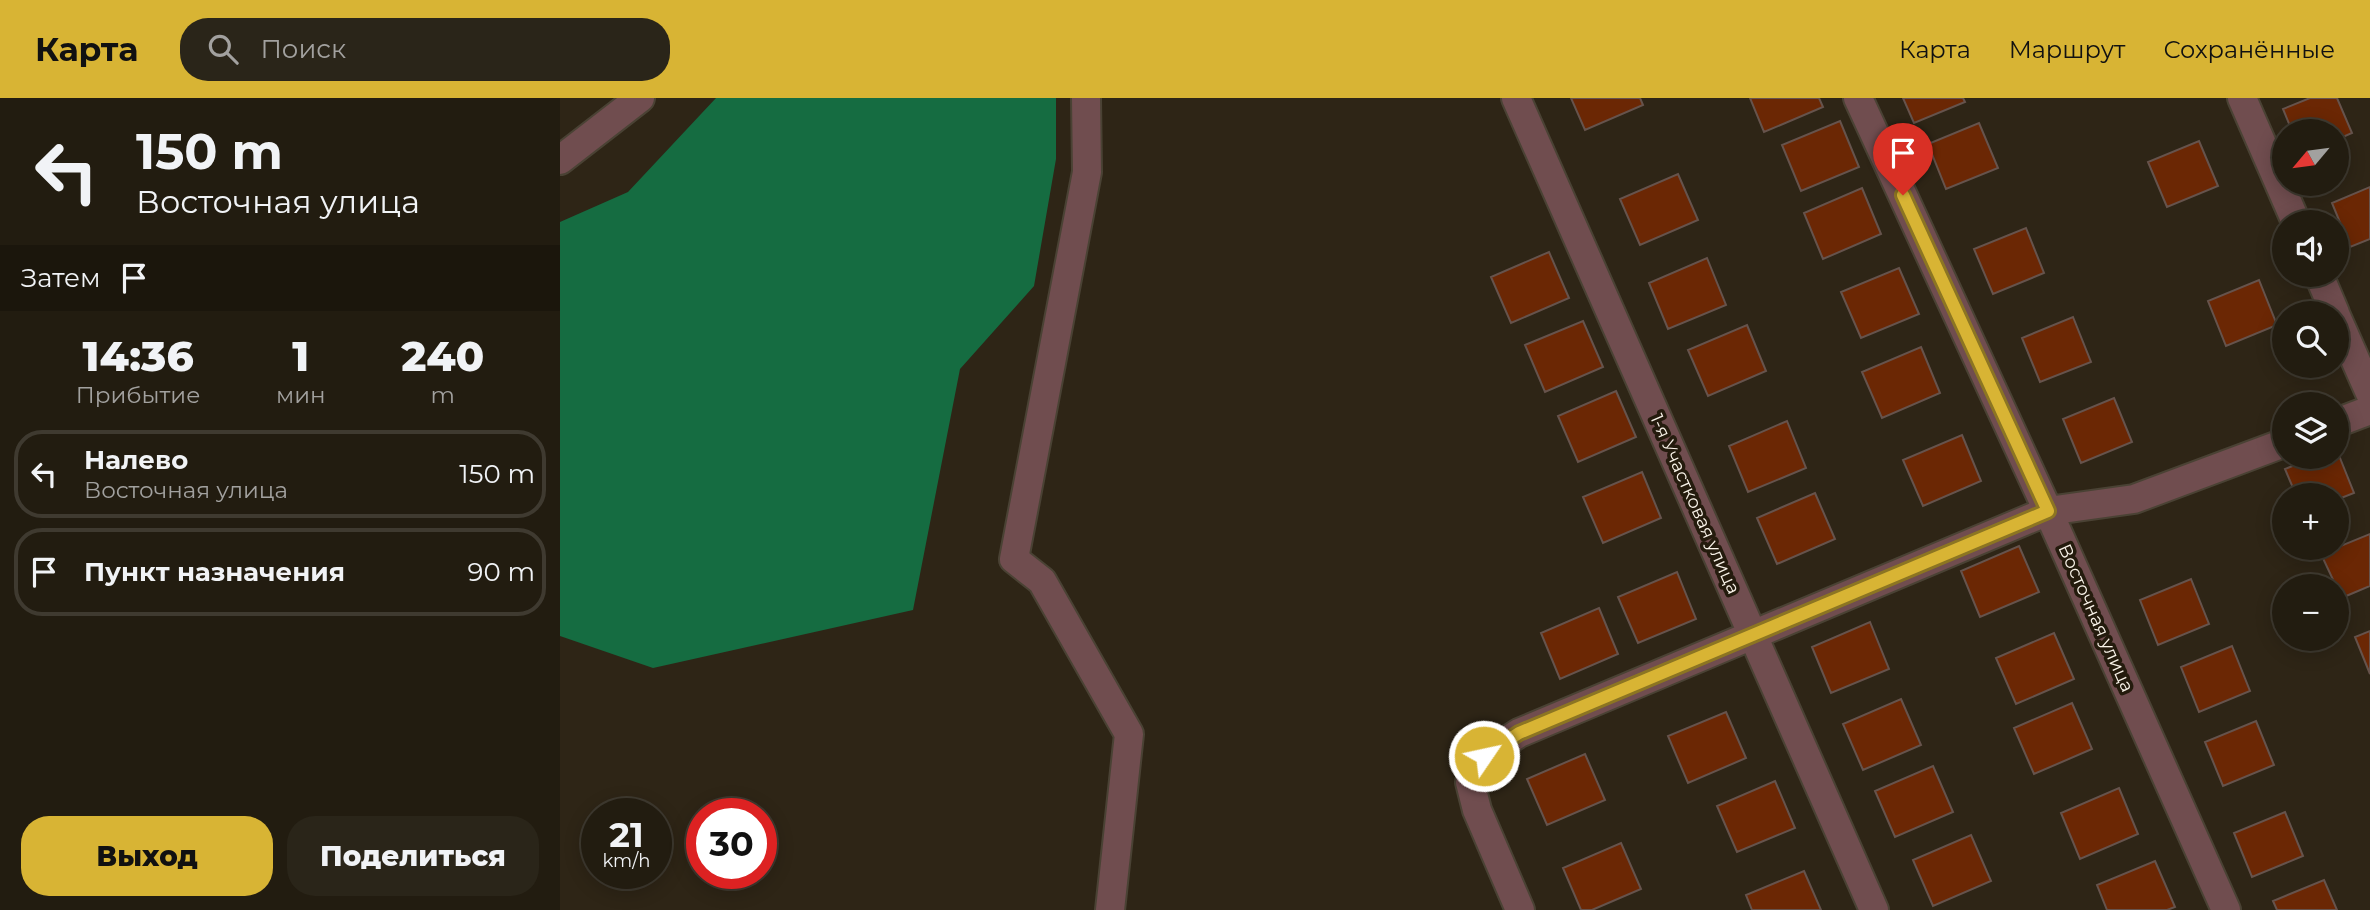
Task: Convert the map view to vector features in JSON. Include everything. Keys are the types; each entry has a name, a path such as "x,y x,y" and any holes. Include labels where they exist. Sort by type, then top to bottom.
{"street":[{"path":"560,160 640,98"},
{"path":"1086,98 1087,172 1014,559 1042,581 1129,734 1110,910"},
{"name":"1-я Участковая улица","path":"1516,98 1874,910"},
{"name":"Восточная улица","path":"1858,98 2048,511 2226,910"},
{"path":"2242,98 2291,210"},
{"path":"2349,344 2370,393"},
{"path":"2349,418 2370,410"},
{"path":"1520,910 1474,801 1470,782 1484,756 1519,733 2048,511 2134,499 2272,447"}],"green space":[{"path":"716,98 1056,98 1056,159 1034,286 960,369 913,610 653,668 560,636 560,222 628,192"}],"building":[{"path":"1571,98 1640,98 1643,105 1585,130"},
{"path":"1750,98 1819,98 1823,107 1764,132"},
{"path":"1903,98 1963,98 1965,102 1914,123"},
{"path":"2310,98 2337,98 2346,119 2287,119 2283,109"},
{"path":"1840,121 1859,167 1801,191 1782,145"},
{"path":"1979,123 1998,168 1946,189 1928,144"},
{"path":"2199,141 2218,186 2167,207 2148,162"},
{"path":"1678,174 1698,220 1640,245 1620,199"},
{"path":"2370,187 2370,239 2350,247 2349,210 2335,210 2332,203"},
{"path":"1862,188 1881,234 1823,259 1804,213"},
{"path":"2026,228 2044,273 1993,294 1974,249"},
{"path":"1549,252 1569,298 1511,323 1491,277"},
{"path":"1707,258 1726,305 1668,329 1649,283"},
{"path":"1899,268 1919,314 1861,338 1841,292"},
{"path":"2259,280 2272,312 2272,327 2226,346 2208,301"},
{"path":"2073,317 2091,362 2040,382 2022,338"},
{"path":"1583,321 1603,367 1545,392 1525,345"},
{"path":"1747,325 1766,371 1708,396 1688,350"},
{"path":"1921,347 1940,393 1882,418 1862,372"},
{"path":"1616,391 1636,437 1578,462 1558,416"},
{"path":"2114,398 2132,442 2081,463 2063,419"},
{"path":"1787,421 1806,468 1748,492 1729,446"},
{"path":"1962,435 1981,481 1923,506 1903,460"},
{"path":"2285,469 2344,469 2354,493 2349,495 2349,483 2291,483"},
{"path":"1642,472 1661,518 1603,543 1583,497"},
{"path":"1815,493 1835,539 1777,564 1757,518"},
{"path":"2370,534 2370,586 2349,595 2349,574 2330,574 2324,560 2349,560 2349,543"},
{"path":"2019,546 2039,592 1980,617 1961,571"},
{"path":"1677,572 1696,619 1638,643 1618,597"},
{"path":"2191,579 2209,624 2158,645 2140,600"},
{"path":"1599,608 1618,654 1560,679 1541,633"},
{"path":"1870,622 1889,669 1831,693 1812,647"},
{"path":"2370,631 2370,674 2355,637"},
{"path":"2054,633 2074,679 2016,704 1996,658"},
{"path":"2232,646 2250,691 2199,712 2181,667"},
{"path":"1901,699 1921,745 1863,770 1843,724"},
{"path":"2072,703 2092,749 2034,774 2014,728"},
{"path":"1726,712 1746,758 1688,783 1668,736"},
{"path":"2256,721 2274,765 2223,786 2205,742"},
{"path":"1585,754 1605,800 1547,825 1527,779"},
{"path":"1933,766 1953,812 1895,837 1875,791"},
{"path":"1775,781 1795,828 1737,852 1717,806"},
{"path":"2119,788 2138,834 2080,859 2061,813"},
{"path":"2285,812 2303,856 2252,877 2234,833"},
{"path":"1971,835 1991,881 1933,906 1913,860"},
{"path":"1621,843 1641,889 1592,910 1581,910 1563,868"},
{"path":"2155,861 2175,907 2167,910 2107,910 2097,885"},
{"path":"1804,871 1821,910 1752,910 1746,895"},
{"path":"2324,880 2337,910 2277,910 2273,901"}],"route":[{"path":"1484,756 1519,733 2048,511 1903,195"}]}
